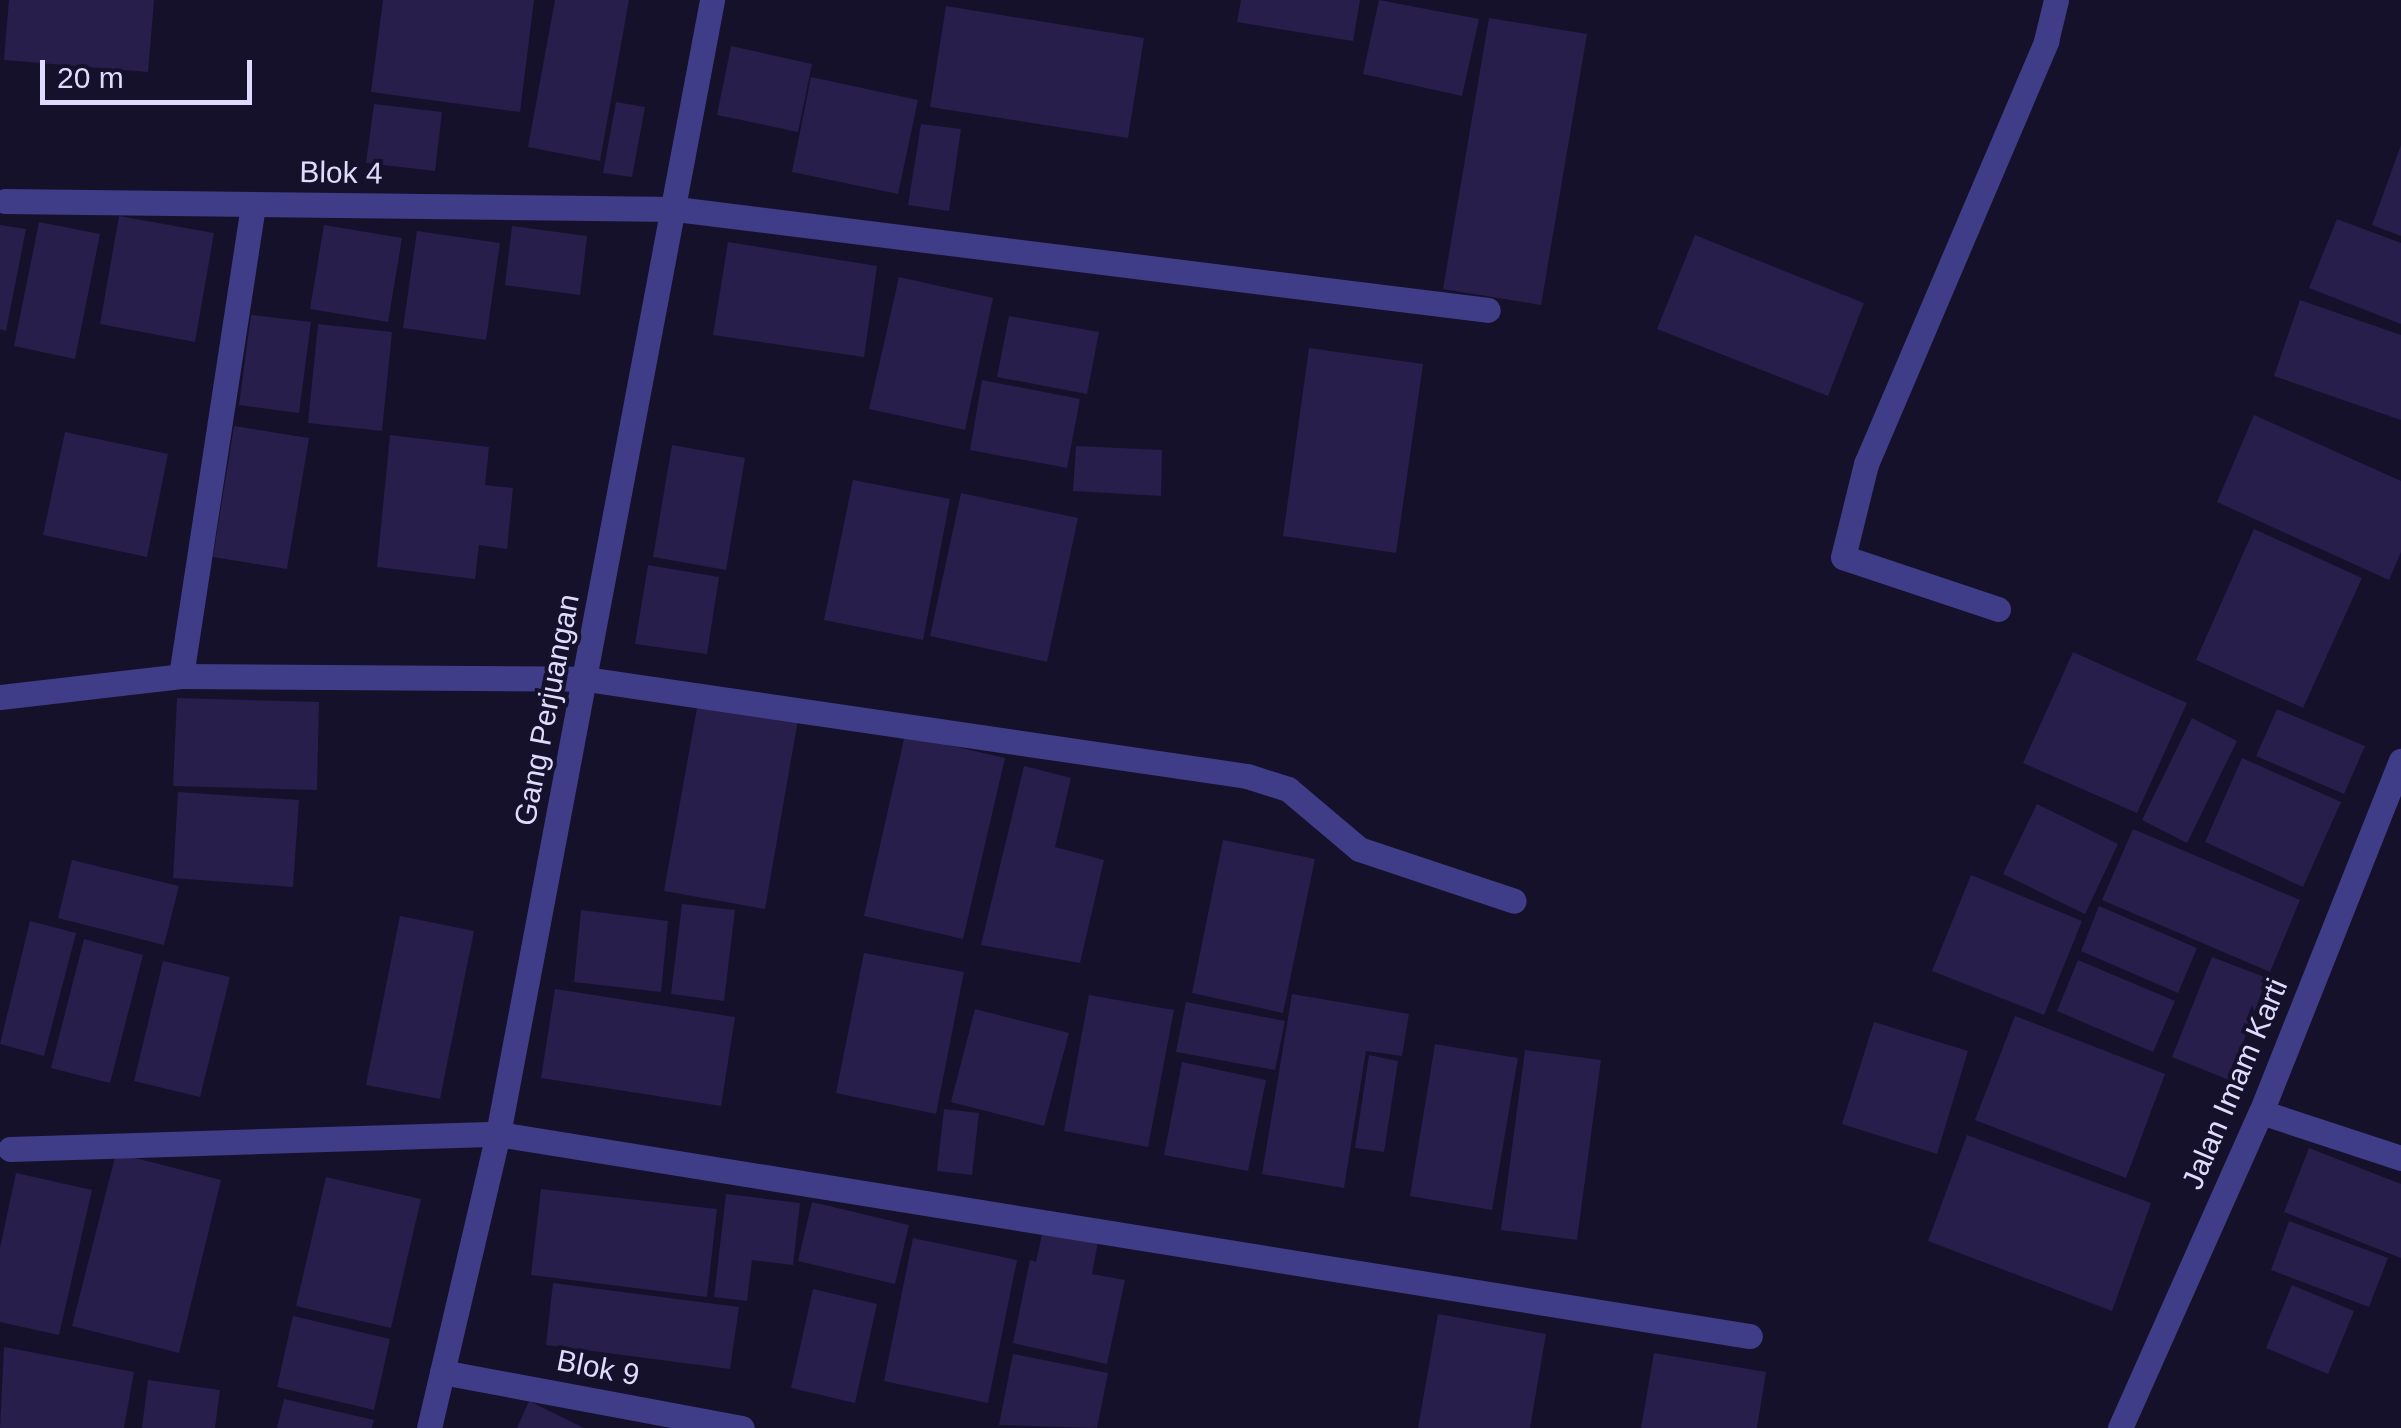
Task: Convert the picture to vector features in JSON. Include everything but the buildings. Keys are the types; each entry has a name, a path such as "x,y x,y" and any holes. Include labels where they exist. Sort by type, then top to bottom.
{"street":[{"name":"Gang Perjuangan","path":"429,1428 498,1134 676,209 712,0"},
{"path":"1998,609 1843,557 1866,464 2046,41 2056,0"},
{"name":"Blok 4","path":"5,201 676,209 1488,310"},
{"path":"181,676 253,204"},
{"path":"0,697 181,676 586,679 1247,776 1288,789 1359,849 1514,901"},
{"name":"Jalan Imam Karti","path":"2120,1428 2262,1112 2401,761"},
{"path":"2262,1112 2401,1158"},
{"path":"10,1149 498,1134 1750,1336"},
{"name":"Blok 9","path":"442,1372 742,1428"}]}
